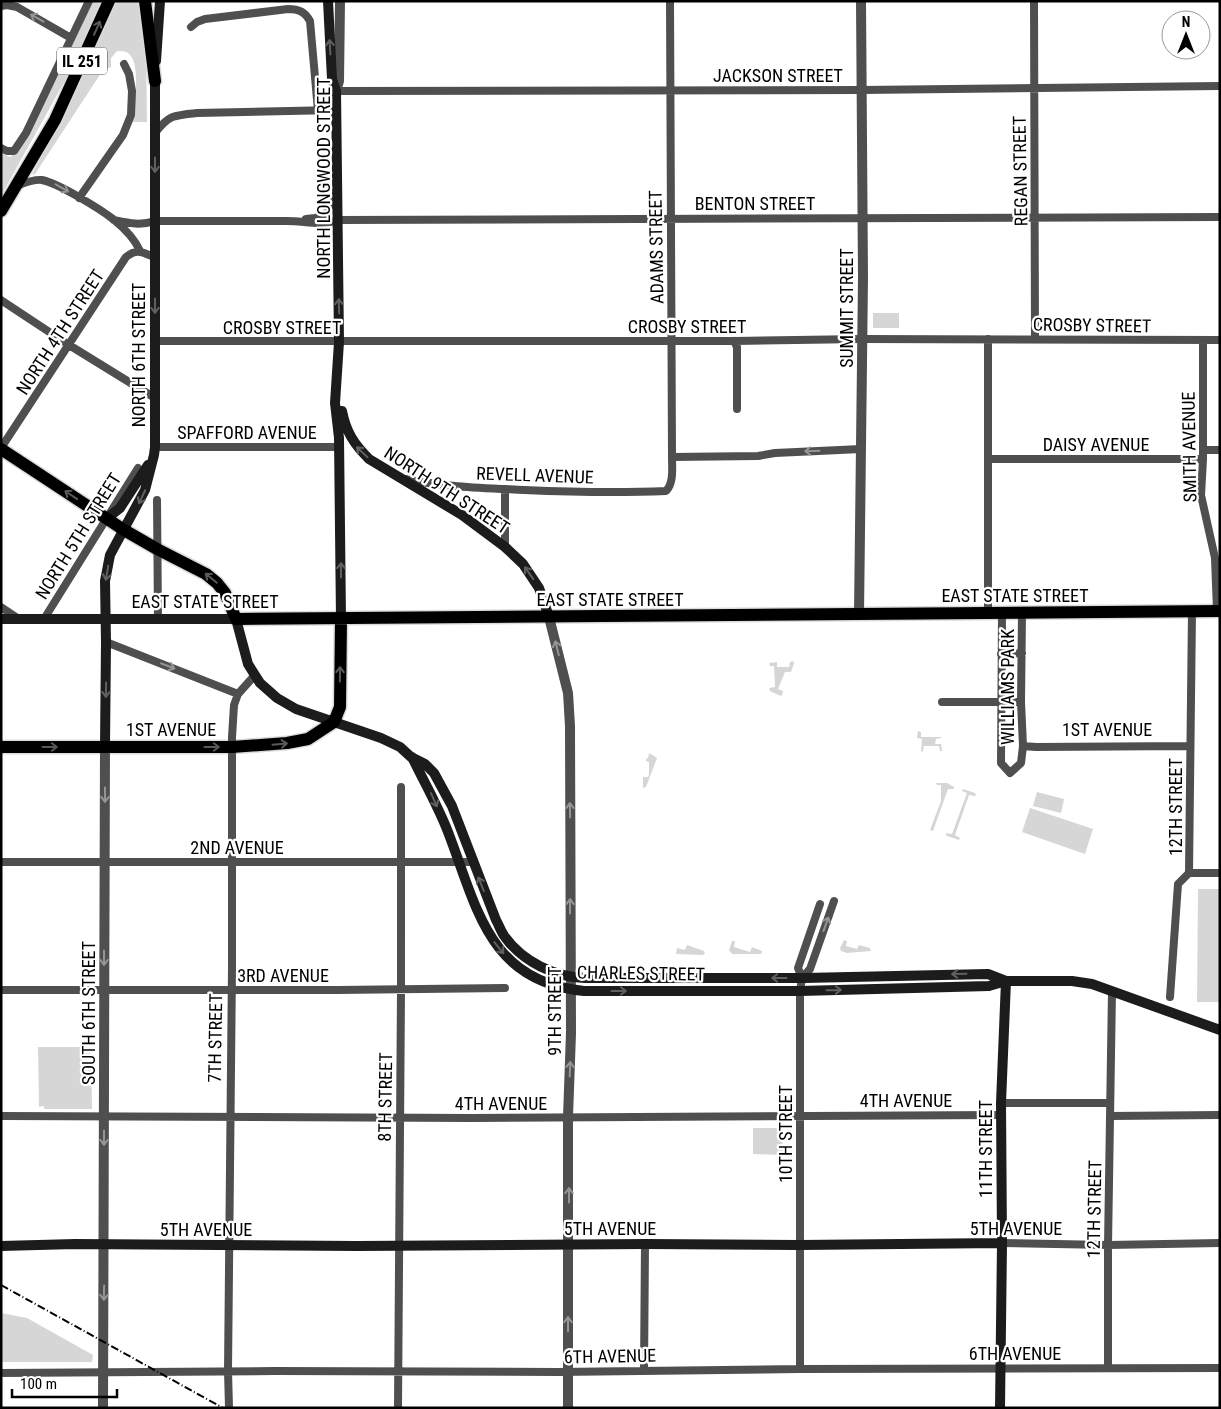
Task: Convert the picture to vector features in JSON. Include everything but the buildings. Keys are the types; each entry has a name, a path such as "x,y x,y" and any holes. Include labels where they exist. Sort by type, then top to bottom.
{"main road":[{"name":"IL 251","path":"1,211 55,120 109,1"},
{"path":"145,1 155,81"},
{"name":"NORTH 6TH STREET","path":"106,619 105,581 110,555 145,490 154,451 155,81 160,1"},
{"path":"328,1 332,79 336,91"},
{"name":"NORTH LONGWOOD STREET","path":"336,91 340,385"},
{"name":"NORTH LONGWOOD STREET","path":"339,355 335,404 339,447 341,619"},
{"name":"NORTH 9TH STREET","path":"340,385 343,420 356,447 369,459 462,515 505,547 523,564 539,588 549,617"},
{"path":"1,449 124,530 206,574 225,593 236,619"},
{"path":"106,519 115,513 125,501 154,451"},
{"name":"EAST STATE STREET","path":"1,619 341,619 1218,611"},
{"name":"SOUTH 6TH STREET","path":"105,746 106,619"},
{"name":"CHARLES STREET","path":"236,619 248,664 260,683 277,698 296,709 381,738 400,747 411,757 425,764 434,773 452,806 496,920 505,937 518,951 538,965 570,977 802,978 988,974 1006,981"},
{"path":"334,722 340,708 341,619"},
{"name":"1ST AVENUE","path":"1,747 232,747 287,744 308,739 334,722"},
{"name":"CHARLES STREET","path":"411,757 434,799 487,932 506,957 516,966 544,982 558,987 584,991 800,991 989,986 1006,981 1072,980 1092,984 1220,1030"},
{"name":"11TH STREET","path":"1000,1408 1001,1103 1006,981"},
{"name":"5TH AVENUE","path":"1,1246 104,1244 399,1246 1002,1243"}],"street":[{"path":"4,150 14,150 26,132 89,1"},
{"name":"NORTH LONGWOOD STREET","path":"336,91 339,81 340,1"},
{"name":"ADAMS STREET","path":"666,492 671,484 672,457 670,1"},
{"name":"SUMMIT STREET","path":"859,614 862,339 860,1"},
{"name":"REGAN STREET","path":"1034,1 1035,339"},
{"path":"1,6 17,7 71,38"},
{"path":"191,27 204,19 288,9 301,11 307,15 310,21 318,111"},
{"path":"79,198 123,135 131,115 132,91 124,64"},
{"name":"JACKSON STREET","path":"336,91 862,90 1220,86"},
{"path":"155,133 169,118 197,112 336,110"},
{"path":"16,186 41,180 54,184 114,220 137,243 140,252 154,257"},
{"name":"BENTON STREET","path":"292,221 315,218 326,214 338,189"},
{"name":"BENTON STREET","path":"114,220 146,224 155,221 292,221 331,223 338,220 1220,217"},
{"name":"NORTH 4TH STREET","path":"1,449 126,257 132,252 140,252"},
{"path":"1,300 155,398"},
{"path":"988,340 988,613"},
{"name":"CROSBY STREET","path":"155,341 1220,340"},
{"path":"734,341 737,347 736,409"},
{"name":"SMITH AVENUE","path":"1203,341 1203,459 1201,495 1215,558 1218,611"},
{"name":"SPAFFORD AVENUE","path":"154,451 339,447"},
{"path":"672,457 758,456 775,453 861,449"},
{"path":"1203,450 1220,450"},
{"name":"DAISY AVENUE","path":"989,459 1203,459"},
{"name":"NORTH 5TH STREET","path":"44,619 138,468"},
{"name":"REVELL AVENUE","path":"403,479 432,484 563,492 666,492"},
{"path":"505,489 505,547"},
{"path":"157,500 158,619"},
{"path":"1,607 19,619"},
{"name":"12TH STREET","path":"1170,997 1178,884 1189,873 1192,611"},
{"name":"WILLIAMS PARK","path":"1002,613 1001,763 1010,773 1021,763 1023,746 1021,702 1022,613"},
{"name":"9TH STREET","path":"549,617 568,693 570,726 568,1408"},
{"path":"106,642 238,694 255,675"},
{"path":"1001,654 1022,653"},
{"name":"7TH STREET","path":"229,1408 232,747 234,705 238,694"},
{"path":"942,702 1021,702"},
{"name":"SOUTH 6TH STREET","path":"103,1408 105,746"},
{"name":"1ST AVENUE","path":"1023,746 1190,746"},
{"name":"8TH STREET","path":"398,1408 401,787"},
{"name":"2ND AVENUE","path":"1,862 473,862"},
{"path":"1189,873 1220,873"},
{"path":"802,978 810,969 834,901"},
{"name":"10TH STREET","path":"800,1369 800,991 802,978 798,968 820,904"},
{"name":"3RD AVENUE","path":"1,990 401,990 505,988"},
{"name":"12TH STREET","path":"1108,1368 1112,991"},
{"path":"1001,1103 1110,1103"},
{"name":"4TH AVENUE","path":"1,1116 400,1118 1001,1115"},
{"path":"1111,1116 1220,1115"},
{"name":"5TH AVENUE","path":"1002,1243 1220,1243"},
{"path":"644,1370 645,1244"},
{"name":"6TH AVENUE","path":"1,1373 1220,1368"}],"shaded area":[{"path":"93,1 101,1 67,77 1,196 1,153 10,157 19,151 58,76"},
{"path":"113,1 141,1 146,48 147,122 131,122 136,86 135,66 128,53 117,51 111,58 111,67 103,70 35,174 32,175 61,116"},
{"path":"873,313 899,313 899,328 873,328"},
{"path":"793,661 791,672 785,672 778,689 783,691 782,695 770,691 769,688 775,687 774,666 770,666 769,663 777,662 777,667 789,667 790,662"},
{"path":"918,731 921,732 921,737 942,737 936,739 935,744 941,744 942,751 940,751 939,746 924,746 921,752 922,739 917,738"},
{"path":"649,753 657,758 646,787 643,788 643,777 648,777 649,775 649,762 646,759"},
{"path":"936,783 947,783 954,787 954,789 948,789 933,831 930,830 941,801 941,785"},
{"path":"963,789 975,793 976,796 969,795 955,835 960,838 959,840 947,836 946,833 952,834 967,793 962,791"},
{"path":"1037,792 1064,799 1061,813 1033,806"},
{"path":"1030,808 1093,829 1085,854 1022,832"},
{"path":"1198,889 1220,889 1220,1002 1197,1002"},
{"path":"844,940 847,941 846,946 857,949 859,945 870,948 871,951 847,953 841,951 840,948"},
{"path":"732,941 735,941 734,947 750,952 752,947 762,951 762,953 732,954 729,950"},
{"path":"687,945 705,953 703,955 676,954 677,948 685,950"},
{"path":"38,1047 91,1047 92,1109 44,1109 44,1106 39,1107"},
{"path":"753,1128 783,1128 782,1155 753,1154"},
{"path":"1,1313 27,1318 93,1355 92,1362 1,1362"}],"railway":[{"path":"1,1285 223,1408"}]}
